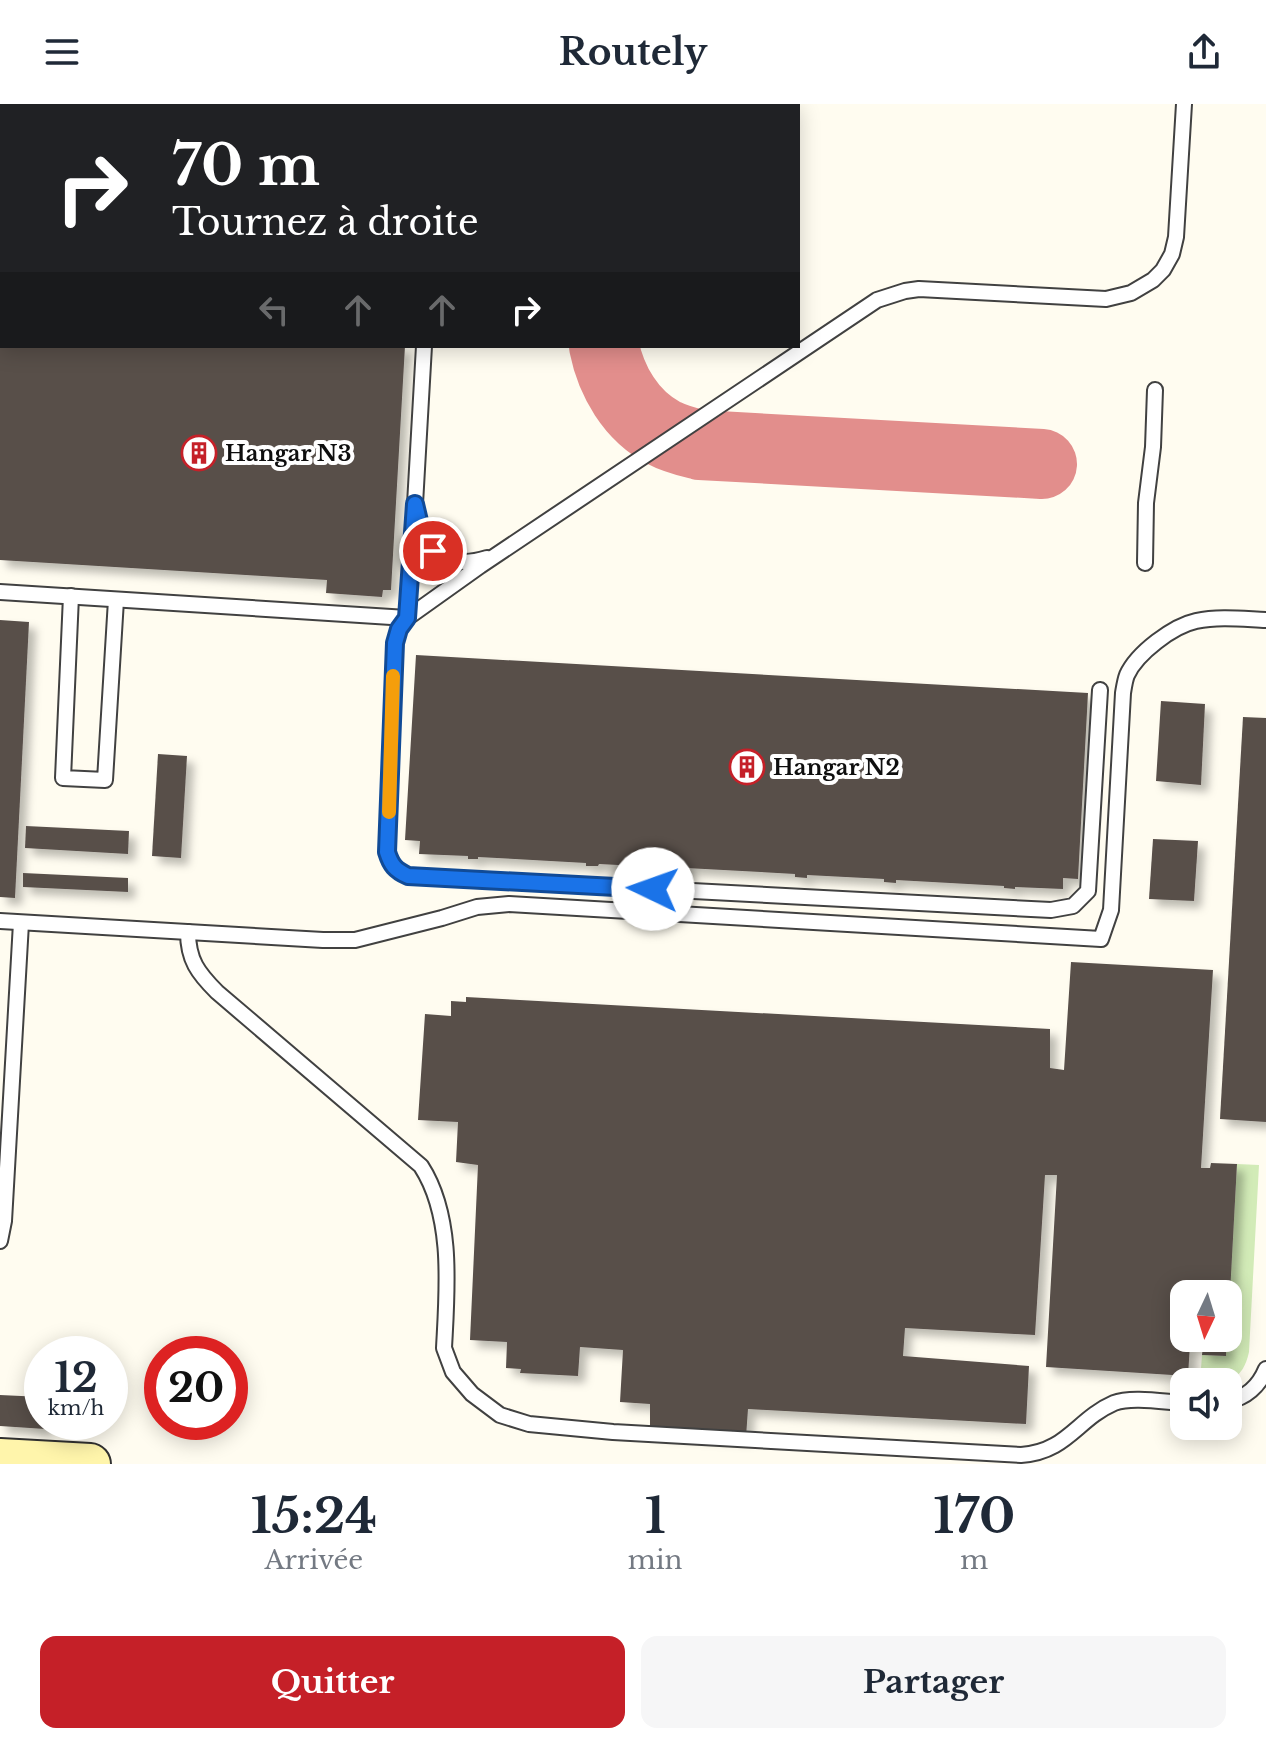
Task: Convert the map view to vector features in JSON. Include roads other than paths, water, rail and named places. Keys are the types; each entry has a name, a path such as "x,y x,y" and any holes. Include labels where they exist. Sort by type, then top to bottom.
{"main road":[{"path":"0,1459 90,1464"}],"lane":[{"path":"1100,690 1088,891 1073,906 1051,910 408,876 397,871 387,852 395,643 399,629 407,618 877,300 919,289 1106,299 1143,287 1163,270 1175,245 1184,104"},
{"path":"407,618 424,348"},
{"path":"1145,563 1146,503 1153,447 1155,390"},
{"path":"415,504 422,534 433,551 461,562 475,562 499,554"},
{"path":"0,592 407,618"},
{"path":"71,596 63,778 105,780 116,600"},
{"path":"0,921 355,940 477,907 509,904 1101,939 1111,910 1126,676 1139,657 1159,639 1193,621 1224,618 1266,620"},
{"path":"0,1241 4,1221 21,923"},
{"path":"188,932 194,965 209,984 421,1166 436,1194 444,1238 448,1282 445,1355 460,1382 500,1415 529,1424 582,1430 1021,1455 1055,1447 1115,1402 1170,1402"},
{"path":"1242,1397 1258,1384 1266,1369"}],"place":[{"name":"Hangar N3","path":"199,453"},
{"name":"Hangar N2","path":"747,767"}]}
